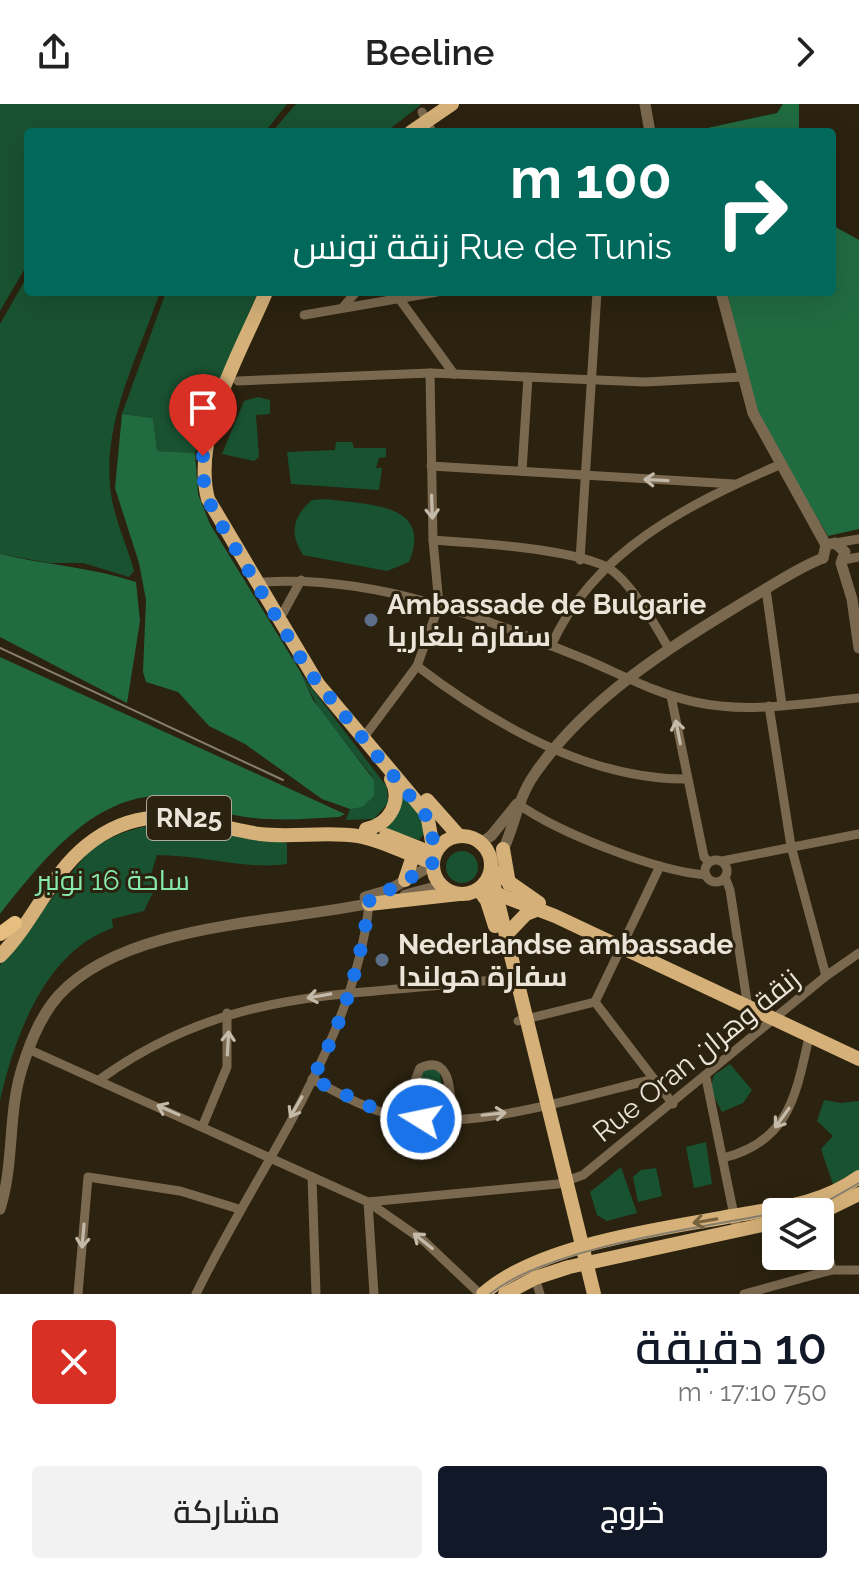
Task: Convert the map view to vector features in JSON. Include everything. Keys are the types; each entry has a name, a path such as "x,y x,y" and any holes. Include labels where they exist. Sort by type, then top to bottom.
{"highway":[{"path":"0,934 15,923"}],"main road":[{"path":"407,128 452,104"},
{"path":"264,296 207,435 203,467 205,488 217,519 309,672 427,814 433,858 443,885 475,891 490,907 512,977 582,1264 594,1294"},
{"path":"273,296 216,437 212,476 224,515 324,680 367,733 459,836 479,844 489,855 492,871 504,890 536,910 555,916"},
{"path":"366,829 383,822 394,807 395,788 384,765"},
{"name":"RN25","path":"0,941 72,847 91,831 125,815 174,808 271,826 366,829 433,858"},
{"name":"RN25","path":"0,956 79,852 107,832 140,819 186,817 272,835 354,835 380,841 413,856 433,858"},
{"path":"433,858 442,842 459,836"},
{"path":"503,849 506,935 512,977"},
{"path":"405,880 413,856"},
{"path":"475,891 492,871"},
{"path":"369,900 504,890 859,1059"},
{"path":"506,935 526,914 536,910"},
{"path":"505,1294 535,1278 812,1202 859,1177"},
{"path":"834,1207 859,1194"},
{"path":"482,1294 514,1271 578,1249 736,1223 762,1222"},
{"path":"582,1264 586,1294"}],"street":[{"path":"645,104 649,128"},
{"path":"344,306 353,296"},
{"path":"304,315 406,296"},
{"path":"580,560 597,296"},
{"path":"722,296 753,413 779,465 831,544 845,552 842,562 852,599 859,648"},
{"path":"398,297 454,374"},
{"path":"367,733 417,666 439,605 433,540 430,373"},
{"path":"238,381 430,373 671,382 742,377"},
{"path":"522,471 528,377"},
{"path":"551,646 571,612 607,567 652,528 734,484 779,465"},
{"path":"431,466 734,484"},
{"path":"697,482 702,502"},
{"path":"831,544 859,539"},
{"path":"433,540 517,548 607,567 643,607 669,649"},
{"path":"479,844 491,836 518,804 554,749 629,678 669,649 802,566 823,558 831,544"},
{"path":"823,558 833,565 859,557"},
{"path":"283,613 301,580"},
{"path":"264,582 301,580 378,589 439,605 551,646 671,696 724,706 769,706 859,698"},
{"path":"766,589 782,705"},
{"path":"417,666 484,713 554,749 639,774 687,779"},
{"path":"671,696 704,857 709,862 859,834"},
{"path":"769,706 791,846 826,976"},
{"path":"492,871 518,804"},
{"path":"518,804 567,830 660,866 706,875 714,882 725,877"},
{"path":"0,1185 6,1104 19,1052 38,1011 76,970 113,949 157,934 369,900 405,880 433,858"},
{"path":"722,861 727,868 725,877 748,992 748,1008"},
{"path":"706,875 709,862"},
{"path":"595,1002 660,866"},
{"path":"0,1209 10,1165 15,1094 28,1049 45,1014 61,993 91,969 115,956 174,938 443,885"},
{"path":"196,1294 239,1209 312,1079 351,991 369,900"},
{"name":"Rue Oran زنقة وهران","path":"562,1183 583,1175 706,1078 826,976 859,953"},
{"path":"99,1080 139,1052 227,1013 351,991 512,977"},
{"path":"522,1020 595,1002"},
{"path":"595,1002 673,1104"},
{"path":"203,1125 227,1067 227,1013"},
{"path":"723,1158 753,1148 781,1123 801,1076 809,1037"},
{"path":"28,1049 203,1125 368,1202 424,1241 482,1294"},
{"path":"421,1119 417,1074 420,1068 433,1064 441,1067 448,1076 452,1118"},
{"path":"706,1078 736,1223"},
{"path":"312,1079 384,1113 421,1119 543,1107 654,1079"},
{"path":"78,1294 88,1177 180,1191 239,1209"},
{"path":"312,1177 316,1294"},
{"path":"368,1202 562,1183"},
{"path":"368,1202 374,1294"},
{"path":"744,1294 832,1270"},
{"path":"834,1270 859,1270"},
{"path":"535,1278 540,1294"}],"green space":[{"path":"0,104 287,104 268,128 24,128 24,270 0,311"},
{"path":"296,104 422,104 391,128 275,128"},
{"path":"783,104 799,104 799,128 708,128 777,113"},
{"path":"836,227 859,240 859,529 828,536 756,415 728,296 836,296"},
{"path":"24,282 24,296 159,296 124,391 111,442 111,494 134,571 129,577 83,563 49,563 0,554 0,324"},
{"path":"165,296 256,296 199,434 195,453 157,451 153,418 122,414"},
{"path":"258,397 270,400 270,414 256,415 259,457 254,461 222,454 244,401"},
{"path":"122,414 153,418 157,451 195,453 198,494 210,524 300,671 313,700 374,780 374,796 362,807 350,809 322,799 245,744 209,726 178,692 146,682 143,672 146,600 139,563 115,488"},
{"path":"336,442 352,442 354,448 386,448 386,457 379,458 376,468 382,468 379,490 291,484 287,452 335,450"},
{"path":"312,500 376,506 404,517 412,528 414,542 409,562 387,571 303,555 296,539 297,519"},
{"path":"0,554 136,582 140,621 127,703 0,637"},
{"path":"0,657 345,814 313,819 260,819 234,815 182,797 152,796 125,802 100,814 55,849 0,914"},
{"path":"301,674 387,787 388,803 374,819 346,820 350,809 374,796 372,776 319,709"},
{"path":"401,789 420,812 425,833 419,840 381,828"},
{"name":"ساحة 16 نونبر","path":"175,823 287,843 287,864 239,864 157,855 150,878 158,882 144,911 112,919 113,928 89,939 69,955 51,976 24,1024 0,1101 0,965 88,852 129,831"},
{"path":"462,851 473,856 478,867 473,878 462,883 451,878 446,867 451,856"},
{"path":"730,1064 752,1090 743,1103 722,1112 710,1089 714,1075"},
{"path":"435,1067 440,1073 445,1113 425,1114 420,1075 423,1070"},
{"path":"824,1100 841,1103 859,1101 859,1170 833,1184 821,1149 833,1136 817,1121"},
{"path":"706,1142 712,1184 694,1188 686,1147"},
{"path":"621,1167 637,1213 607,1221 597,1215 590,1192"},
{"path":"656,1168 662,1196 638,1202 633,1177 641,1170"}],"tram line":[{"path":"833,1198 859,1183"},
{"path":"490,1294 516,1278 586,1252 762,1216"}],"railway":[{"path":"0,648 283,780"}],"place":[{"name":"Ambassade de Bulgarie سفارة بلغاريا","path":"371,620"},
{"name":"Nederlandse ambassade سفارة هولندا","path":"382,960"}],"route":[{"path":"203,456 203,478 212,509 309,672 431,822 432,865 418,870 398,886 370,897 363,946 351,991 328,1050 312,1079 384,1113 421,1119"}]}
